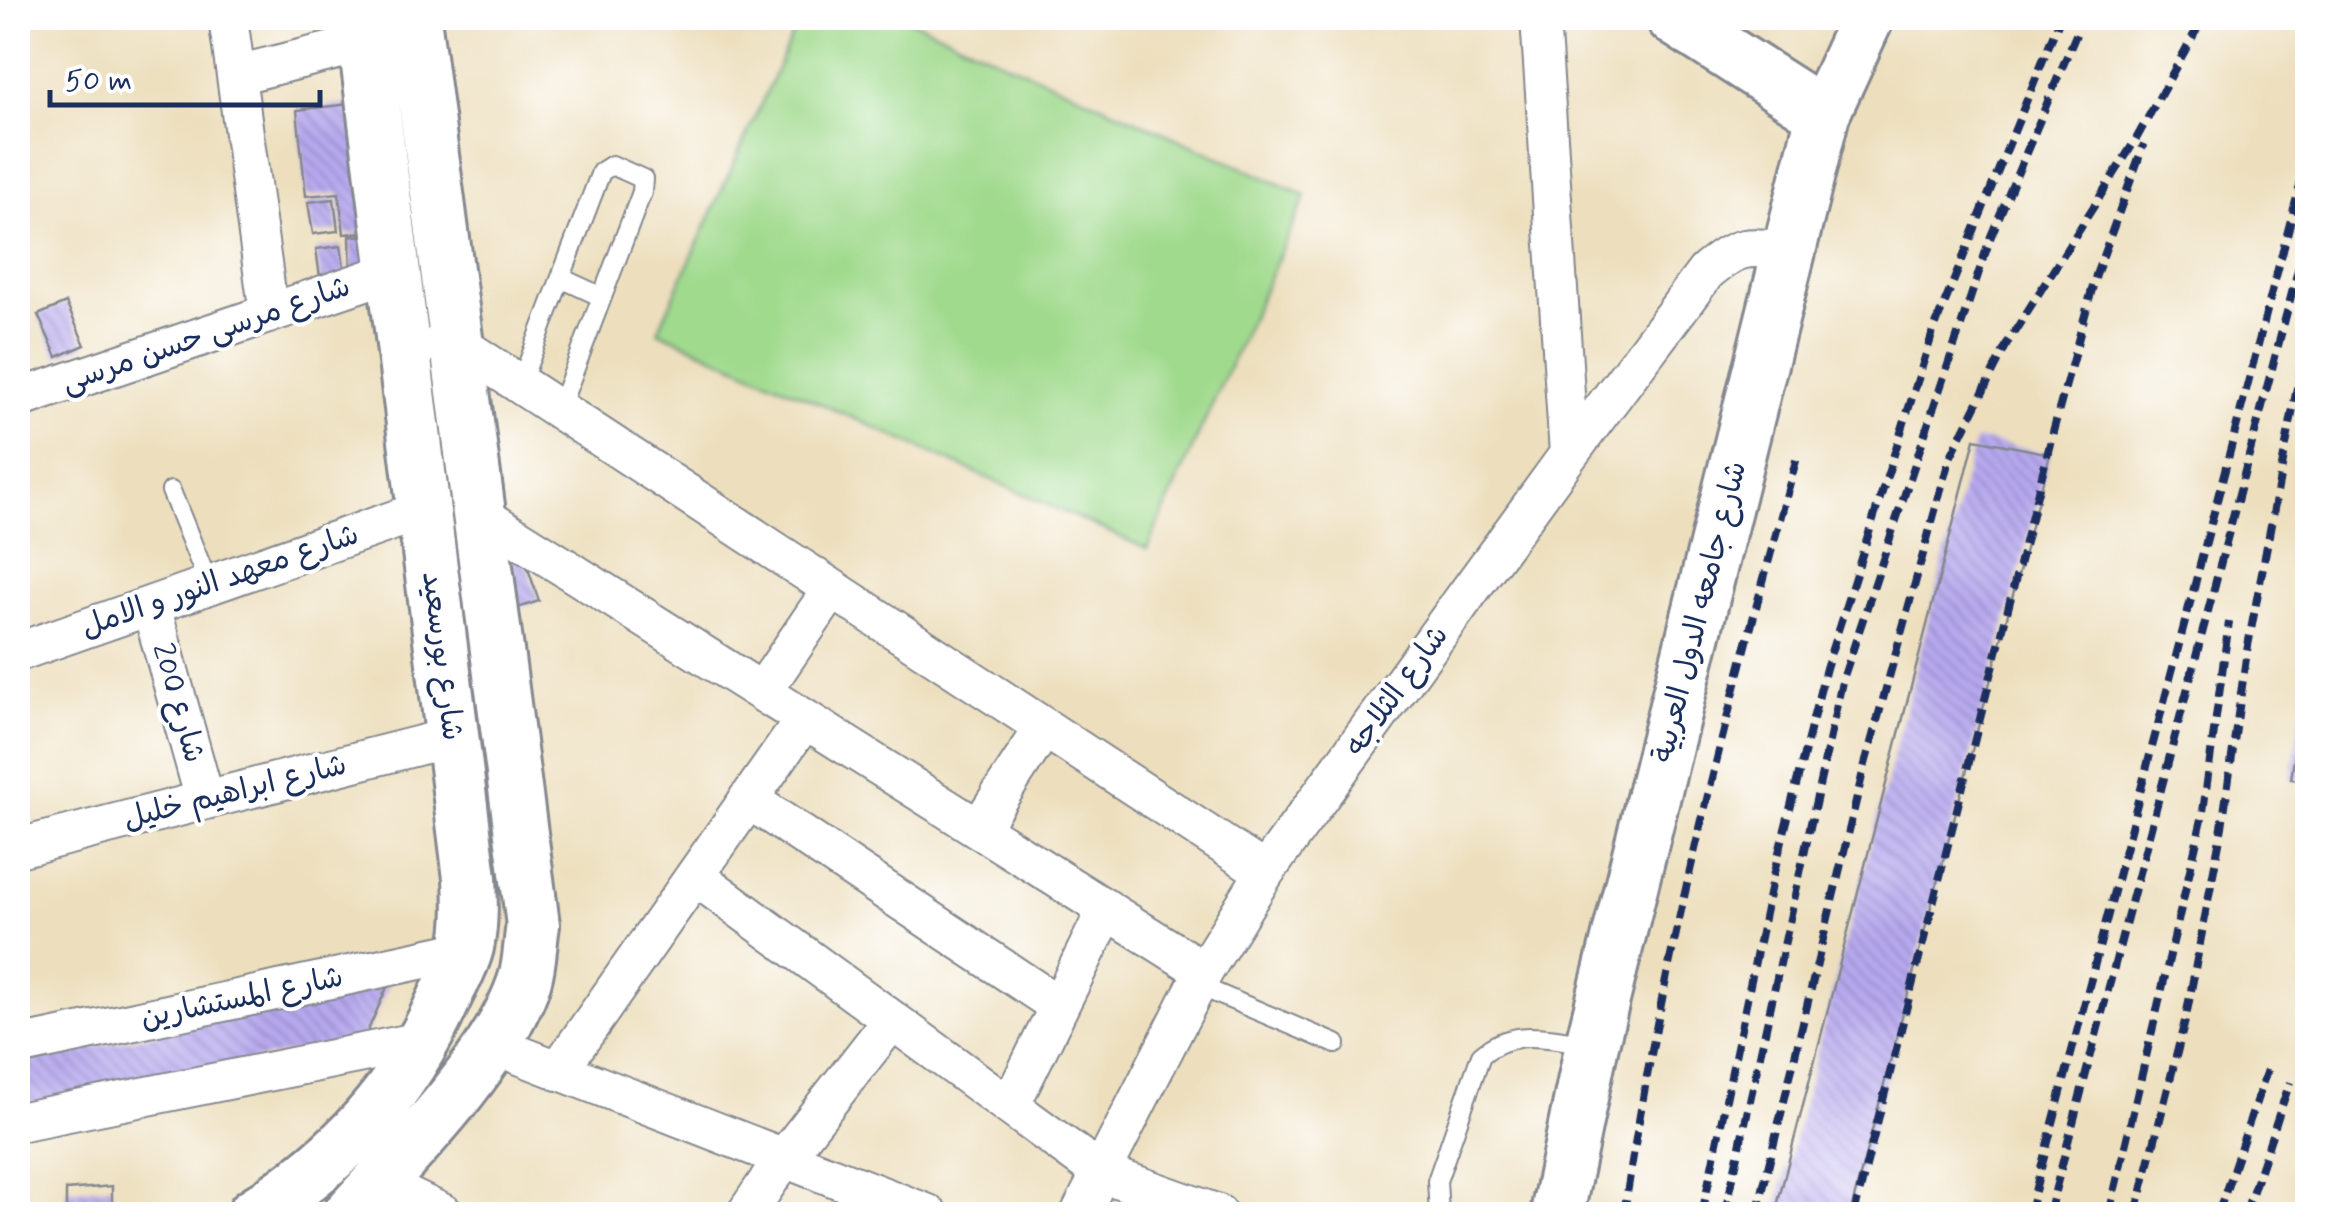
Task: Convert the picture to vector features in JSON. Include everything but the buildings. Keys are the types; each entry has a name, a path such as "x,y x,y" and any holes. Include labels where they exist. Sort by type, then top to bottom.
{"main road":[{"name":"شارع بورسعيد","path":"364,1199 431,1124 505,1026 526,977 533,925 414,18"},
{"path":"1672,18 1823,114"},
{"name":"شارع جامعه الدول العربية","path":"1557,1214 1592,1044 1823,114 1867,18"},
{"name":"شارع بورسعيد","path":"254,1214 336,1155 390,1095 426,1040 466,950 471,914 470,878 364,30"}],"street":[{"path":"228,18 269,314"},
{"path":"1540,18 1569,454"},
{"path":"236,75 364,30"},
{"name":"شارع الثلاجه","path":"1080,1214 1201,978 1265,872 1569,454 1706,272 1730,252 1750,246 1789,253"},
{"name":"شارع مرسى حسن مرسى","path":"18,400 394,271"},
{"path":"403,346 457,343 1265,872"},
{"name":"شارع معهد النور و الامل","path":"18,652 424,510"},
{"path":"480,514 1107,909 1201,978"},
{"path":"762,692 832,590"},
{"name":"شارع 200","path":"151,606 206,800"},
{"path":"558,1071 805,719"},
{"path":"978,828 1044,728"},
{"name":"شارع ابراهيم خليل","path":"18,848 452,737"},
{"path":"748,799 1060,1006"},
{"path":"695,876 1100,1172 1218,1214"},
{"path":"1010,1106 1107,909"},
{"name":"شارع المستشارين","path":"18,1046 466,950"},
{"path":"746,1214 784,1158 892,1020"},
{"path":"18,1122 426,1040"},
{"path":"492,1044 928,1214"},
{"path":"364,1199 444,1214"}],"lane":[{"path":"520,385 601,172 605,167 619,166 639,176 644,184 560,410"},
{"path":"561,278 602,297"},
{"path":"171,491 209,585"},
{"path":"1201,978 1336,1044"},
{"path":"1440,1214 1437,1181 1481,1055 1496,1042 1516,1036 1592,1044"}],"green space":[{"path":"800,18 906,18 1306,196 1147,549 658,331"}],"railway":[{"path":"1702,1214 1772,880 1826,668 1933,332 2060,18"},
{"path":"1725,1214 1842,682 1991,236 2083,18"},
{"path":"1757,1214 1864,768 1949,460 2008,342 2135,141 2203,18"},
{"path":"1854,1214 2054,428 2096,275 2144,144"},
{"path":"2029,1214 2308,155"},
{"path":"2049,1214 2308,232"},
{"path":"2136,1214 2186,1017 2222,827 2247,651 2300,372"},
{"path":"1624,1214 1677,927 1797,457"},
{"path":"2109,1214 2202,819 2229,622"},
{"path":"2218,1214 2267,1070"},
{"path":"2245,1214 2290,1082"}]}
